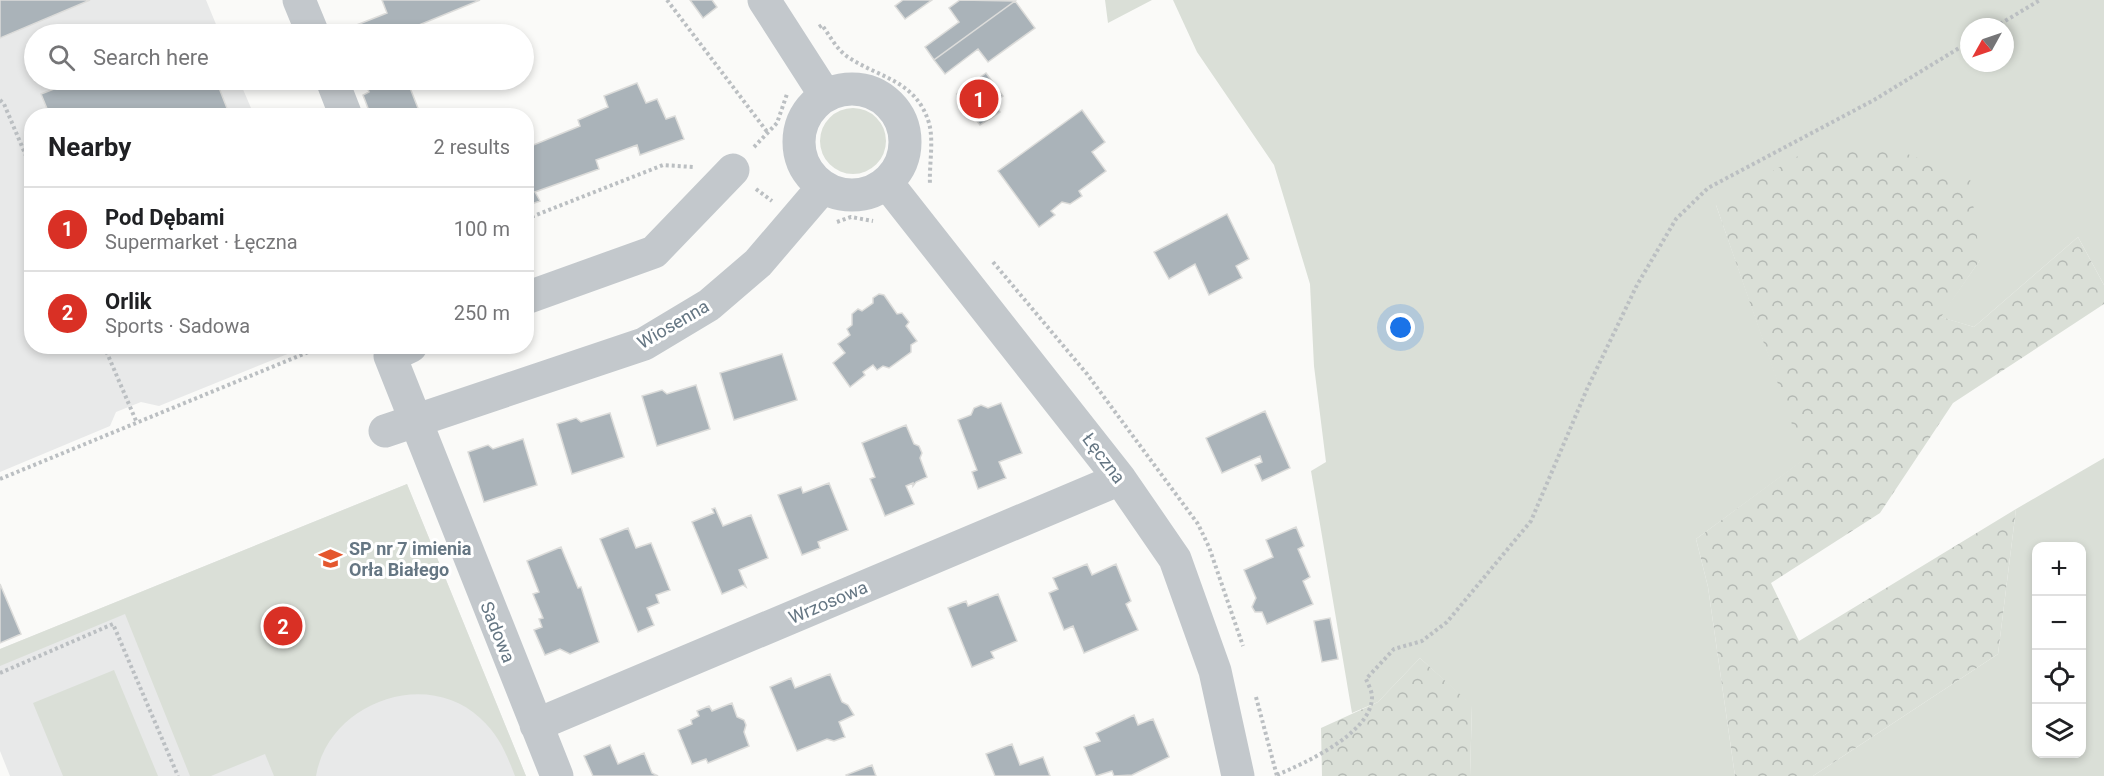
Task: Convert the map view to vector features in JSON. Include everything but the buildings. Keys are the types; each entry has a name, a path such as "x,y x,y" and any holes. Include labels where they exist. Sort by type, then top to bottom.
{"street":[{"path":"299,0 310,24"},
{"path":"765,0 825,95"},
{"path":"848,88 872,91 894,108 906,135 901,165 887,183 869,193 847,195 823,187 807,171 800,150 801,126 811,107 825,95 848,88"},
{"path":"336,90 343,108"},
{"path":"534,295 654,252 732,170"},
{"name":"Łęczna","path":"887,183 1120,479 1175,559 1215,671 1238,776"},
{"name":"Wiosenna","path":"400,426 644,344 709,305 758,263 823,187"},
{"name":"Sadowa","path":"394,354 390,356 400,426 557,776"},
{"name":"Wrzosowa","path":"536,725 1120,479"}],"path":[{"path":"667,0 768,133"},
{"path":"2010,18 2040,0"},
{"path":"793,45 822,25 847,57 887,75 904,87 920,106 929,124 930,185 942,202 919,221"},
{"path":"1276,775 1310,760 1349,735 1367,716 1372,696 1366,679 1394,649 1422,641 1447,622 1520,537 1531,521 1587,389 1637,285 1676,219 1708,188 1874,100 1960,47"},
{"path":"732,170 777,123 785,106 786,88"},
{"path":"0,100 4,104 24,151"},
{"path":"534,216 663,165 732,170 796,221"},
{"path":"834,223 850,217 871,219 878,223"},
{"path":"107,354 137,423"},
{"path":"0,479 304,354"},
{"path":"0,673 113,624 178,776"}],"shaded area":[{"path":"0,0 206,0 216,24 24,24 24,90 243,90 251,108 24,108 24,354 288,354 159,406 141,402 116,412 110,426 0,472"},
{"name":"SP nr 7 imienia Orła Białego","path":"407,484 526,776 10,776 0,751 0,649"}],"green space":[{"path":"1105,0 1152,0 1108,23"},
{"path":"1173,0 2104,0 2104,285 2078,237 1974,327 1940,317 1980,260 1716,205 1805,459 1696,539 1708,587 1735,776 1470,776 1472,706 1420,658 1378,702 1352,713 1311,471 1326,462 1314,366 1310,284 1274,165 1197,52"},
{"path":"846,108 860,108 872,113 881,122 886,141 884,154 877,165 860,174 846,174 834,169 825,160 820,148 820,134 825,122 834,113"},
{"path":"1818,144 1897,150 1970,178 1980,260 1941,317 1974,327 2078,237 2104,285 2104,304 1953,403 1880,513 1771,583 1799,641 2016,509 1998,654 1813,776 1735,776 1708,587 1696,539 1804,459 1716,205"},
{"path":"2104,458 2104,776 1813,776 1998,654 2016,509"},
{"name":"SP nr 7 imienia Orła Białego","path":"407,484 526,776 515,776 505,752 487,724 458,703 433,695 407,695 382,701 359,713 339,729 324,751 316,776 274,776 265,754 211,776 190,776 125,614 0,666 0,649"},
{"path":"1420,658 1472,705 1470,776 1322,776 1321,728 1378,702"},
{"path":"114,670 158,776 63,776 33,703"}],"place":[{"name":"Pod Dębami","path":"979,99"},
{"name":"SP nr 7 imienia Orła Białego","path":"331,558"},
{"name":"Orlik","path":"283,626"}]}
